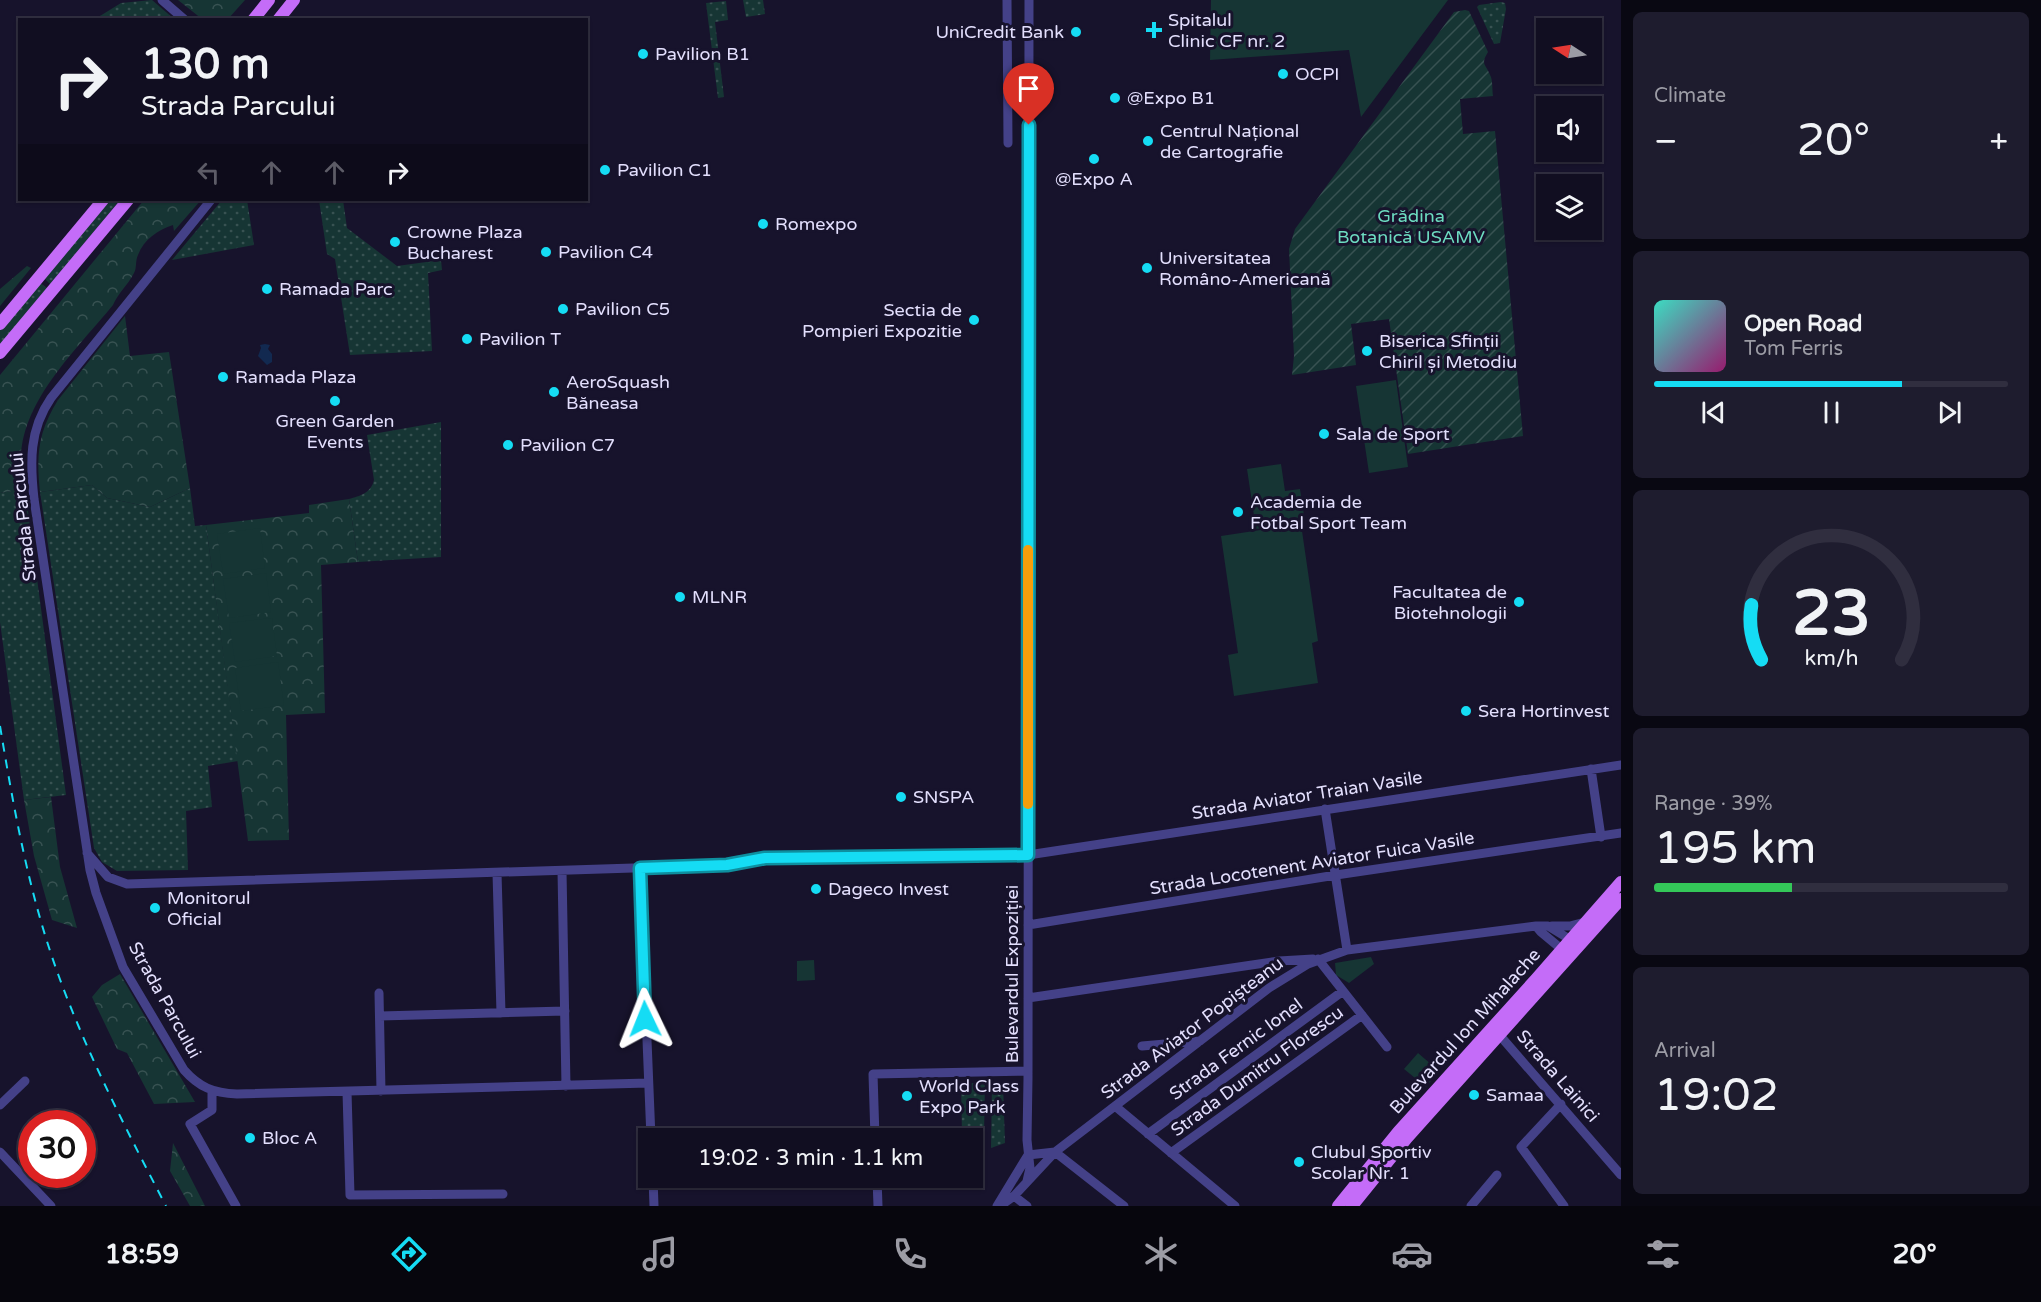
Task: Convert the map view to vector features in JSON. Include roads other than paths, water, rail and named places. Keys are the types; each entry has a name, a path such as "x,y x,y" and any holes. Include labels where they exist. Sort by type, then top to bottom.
{"main road":[{"path":"255,18 270,0"},
{"path":"280,18 294,0"},
{"path":"0,324 102,201"},
{"path":"0,352 127,201"},
{"name":"Bulevardul Ion Mihalache","path":"1575,943 1585,922 1621,882"},
{"name":"Bulevardul Ion Mihalache","path":"1338,1206 1386,1146 1496,1031 1575,943 1620,903"},
{"name":"Bulevardul Ion Mihalache","path":"1352,1206 1496,1031"}],"street":[{"path":"162,0 183,18"},
{"path":"1007,0 1008,143"},
{"name":"Bulevardul Expoziției","path":"1027,1181 1030,1167 1027,1140 1029,0"},
{"name":"Strada Parcului","path":"210,201 51,398 37,423 33,438 31,466 34,499 87,853 96,893 123,967 184,1070 197,1084 212,1091 237,1094 347,1092 648,1083"},
{"name":"Strada Aviator Traian Vasile","path":"1028,855 1621,765"},
{"path":"1591,769 1601,837"},
{"path":"1325,809 1347,950"},
{"name":"Strada Locotenent Aviator Fuica Vasile","path":"1028,926 1336,875 1621,833"},
{"path":"87,853 108,877 127,884 727,865 765,858 1028,855"},
{"path":"640,868 650,1128"},
{"path":"562,871 566,1086"},
{"path":"497,873 501,1013"},
{"path":"1548,926 1570,926 1585,922"},
{"path":"1536,926 1566,953"},
{"name":"Strada Aviator Popișteanu","path":"999,1206 1014,1196 1055,1152 1283,978 1318,958 1347,950 1536,926 1548,926 1575,943"},
{"path":"1028,998 1318,958 1387,1047"},
{"name":"Strada Fernic Ionel","path":"1148,1134 1343,991"},
{"path":"379,993 381,1091"},
{"path":"380,1017 565,1011"},
{"name":"Strada Dumitru Florescu","path":"1171,1153 1362,1015"},
{"name":"Strada Lainici","path":"1496,1031 1621,1174"},
{"path":"1142,1046 1201,1041"},
{"path":"875,1128 873,1074 1028,1071"},
{"path":"0,1105 26,1082"},
{"path":"212,1091 212,1110 190,1124 236,1206"},
{"path":"347,1092 350,1195 503,1194"},
{"path":"1561,1104 1521,1147 1564,1206"},
{"path":"1115,1106 1235,1206"},
{"path":"0,1152 51,1206"},
{"path":"1028,1155 1055,1152 1124,1206"},
{"path":"1028,1155 1036,1163 1044,1164"},
{"name":"Strada Aviator Popișteanu","path":"999,1206 1028,1155"},
{"path":"1471,1206 1497,1175"},
{"path":"653,1188 654,1206"},
{"path":"877,1188 878,1206"},
{"path":"1014,1196 1027,1206"}],"water":[{"path":"260,345 270,345 268,349 272,354 272,362 267,365 258,356"}],"railway":[{"path":"0,726 31,883 58,974 95,1063 166,1206"}],"place":[{"name":"Spitalul Clinic CF nr. 2","path":"1154,30"},
{"name":"UniCredit Bank","path":"1076,32"},
{"name":"Pavilion B1","path":"643,54"},
{"name":"OCPI","path":"1283,74"},
{"name":"@Expo B1","path":"1115,98"},
{"name":"Centrul Național de Cartografie","path":"1148,141"},
{"name":"@Expo A","path":"1094,159"},
{"name":"Pavilion C1","path":"605,170"},
{"name":"Romexpo","path":"763,224"},
{"name":"Crowne Plaza Bucharest","path":"395,242"},
{"name":"Pavilion C4","path":"546,252"},
{"name":"Universitatea Româno-Americană","path":"1147,268"},
{"name":"Ramada Parc","path":"267,289"},
{"name":"Pavilion C5","path":"563,309"},
{"name":"Sectia de Pompieri Expozitie","path":"974,320"},
{"name":"Pavilion T","path":"467,339"},
{"name":"Biserica Sfinții Chiril și Metodiu","path":"1367,351"},
{"name":"Ramada Plaza","path":"223,377"},
{"name":"AeroSquash Băneasa","path":"554,392"},
{"name":"Green Garden Events","path":"335,401"},
{"name":"Sala de Sport","path":"1324,434"},
{"name":"Pavilion C7","path":"508,445"},
{"name":"Academia de Fotbal Sport Team","path":"1238,512"},
{"name":"MLNR","path":"680,597"},
{"name":"Facultatea de Biotehnologii","path":"1519,602"},
{"name":"Sera Hortinvest","path":"1466,711"},
{"name":"SNSPA","path":"901,797"},
{"name":"Dageco Invest","path":"816,889"},
{"name":"Monitorul Oficial","path":"155,908"},
{"name":"Samaa","path":"1474,1095"},
{"name":"World Class Expo Park","path":"907,1096"},
{"name":"Bloc A","path":"250,1138"},
{"name":"Clubul Sportiv Scolar Nr. 1","path":"1299,1162"}],"park label":[{"name":"Grădina Botanică USAMV","path":"1411,226"}]}
